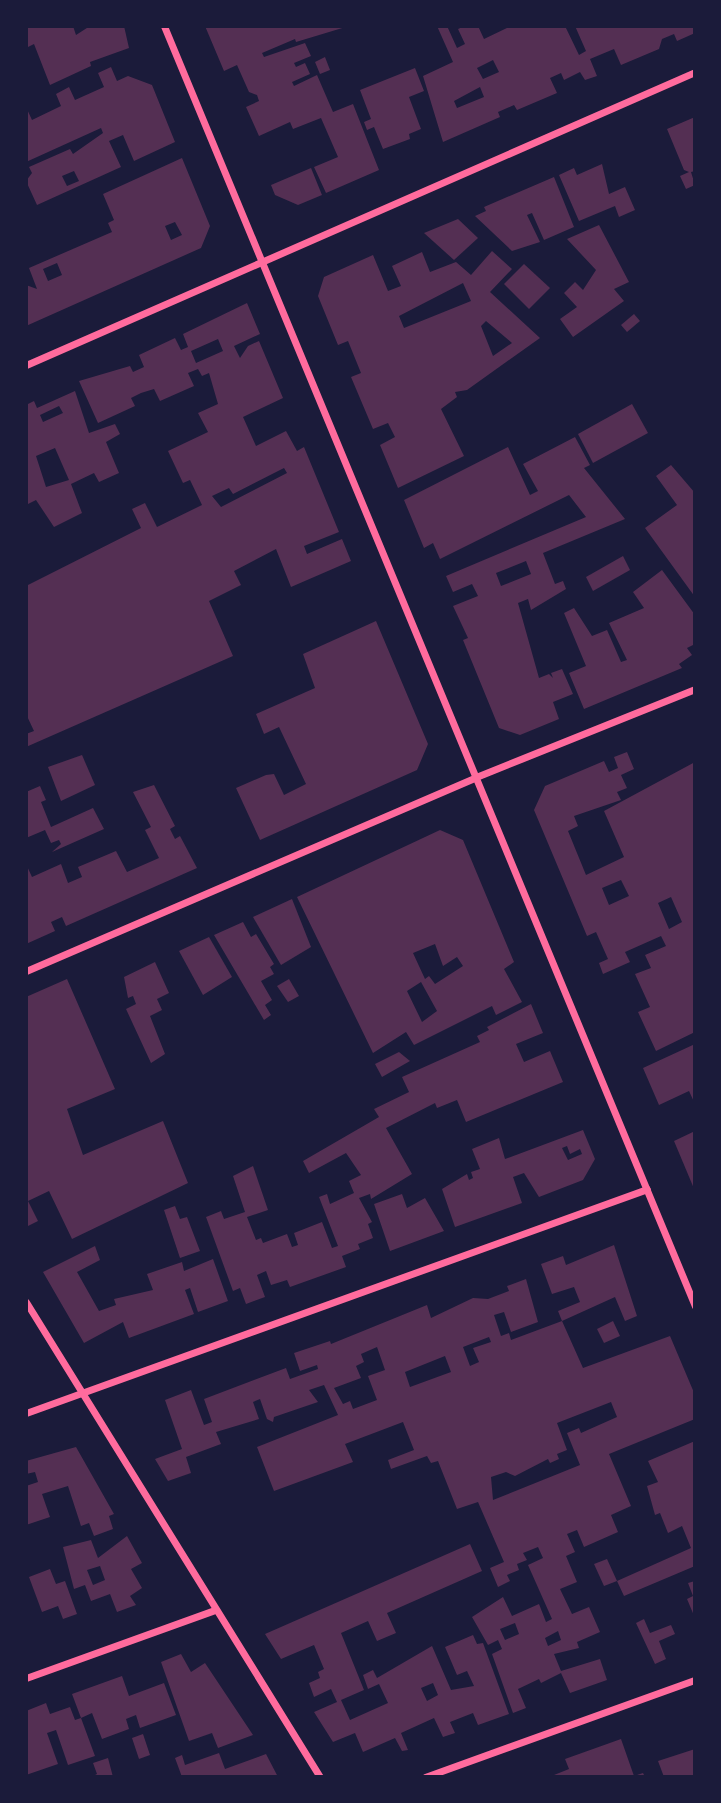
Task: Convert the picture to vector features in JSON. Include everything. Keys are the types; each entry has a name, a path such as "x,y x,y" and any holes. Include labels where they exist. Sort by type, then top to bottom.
{"street":[{"path":"164,26 695,1306"},
{"path":"26,365 695,72"},
{"path":"26,971 476,777 695,689"},
{"path":"26,1413 646,1189"},
{"path":"26,1302 80,1394 320,1777"},
{"path":"26,1678 215,1610"},
{"path":"425,1777 695,1681"}],"building":[{"path":"26,26 73,26 76,35 90,26 124,26 129,48 90,62 91,66 50,85 34,44 26,48"},
{"path":"205,26 349,26 296,42 295,39 262,53 264,57 305,43 311,56 294,63 296,67 305,63 310,74 292,82 294,86 317,75 333,112 353,104 379,170 326,193 314,167 338,157 321,118 293,129 290,122 259,136 246,107 259,101 257,95 249,92 237,65 224,71"},
{"path":"437,26 447,26 457,48 465,44 458,29 465,26 478,26 484,39 511,26 565,26 579,55 586,51 575,26 695,26 695,33 677,41 674,34 662,39 659,49 621,65 614,49 590,59 597,76 585,80 580,72 564,80 561,73 550,78 557,93 517,110 514,105 498,112 500,117 443,142 423,76 453,62","holes":["493,60 499,72 483,79 477,68","480,87 484,97 457,108 454,101"]},
{"path":"325,57 330,70 320,74 315,62"},
{"path":"111,67 117,81 128,76 152,85 175,142 134,161 123,135 109,141 121,167 37,205 26,181 32,173 29,167 70,149 73,154 103,133 101,128 26,162 26,107 32,120 61,106 56,94 69,87 75,100 104,87 98,73","holes":["74,171 79,181 67,186 62,176"]},
{"path":"415,68 424,91 409,97 421,129 409,134 410,139 383,149 374,127 367,130 364,122 371,119 360,90"},
{"path":"695,117 695,171 691,172 695,185 686,189 680,176 689,172 684,170 667,129"},
{"path":"182,158 210,226 201,248 26,326 26,285 37,289 29,268 112,232 108,223 114,220 103,194","holes":["175,222 182,235 171,240 165,226","57,263 62,275 48,281 43,269"]},
{"path":"602,164 609,194 625,187 635,210 619,217 615,206 579,221 559,175 574,168 577,175"},
{"path":"311,168 322,195 298,205 275,195 271,185"},
{"path":"554,177 574,227 544,240 532,213 527,215 540,242 512,251 475,216 486,211 484,207"},
{"path":"458,219 478,238 454,260 424,233"},
{"path":"599,225 629,282 614,289 624,301 573,337 560,319 577,307 564,293 575,282 583,290 596,270 567,239"},
{"path":"492,251 512,269 490,292 540,338 467,390 455,392 457,397 441,409 464,456 398,488 380,445 395,437 388,423 373,429 351,377 361,373 348,341 338,345 318,296 324,277 373,255 388,291 401,286 392,266 422,252 430,272 456,262 471,275","holes":["463,283 471,301 404,328 399,316","486,321 512,343 493,356 481,326"]},
{"path":"524,264 550,288 529,309 504,284"},
{"path":"247,303 260,334 234,346 240,358 248,346 259,341 283,398 243,417 256,446 286,431 297,451 304,447 339,532 304,546 307,554 342,539 351,561 291,587 276,549 234,571 241,585 209,601 233,656 26,747 26,734 34,731 26,714 26,586 141,528 132,509 145,503 157,527 202,505 190,480 183,483 168,451 208,432 198,413 218,404 209,373 202,376 198,369 188,373 194,386 160,401 154,389 141,393 131,398 135,406 98,423 79,381 130,366 133,372 144,367 139,355 175,338 181,350 188,347 183,334","holes":["218,339 223,351 196,363 191,351","284,468 287,473 221,507 212,496 229,488 233,494"]},
{"path":"634,314 640,321 627,332 621,325"},
{"path":"75,391 89,433 115,424 120,434 106,442 119,473 99,482 94,473 71,484 82,513 54,527 36,500 26,505 26,405 34,401 37,408","holes":["59,406 63,413 43,422 40,415","55,448 69,480 46,487 36,456"]},
{"path":"632,404 648,433 593,463 578,434"},
{"path":"575,437 590,465 584,468 625,519 543,553 555,584 563,581 566,589 531,610 528,599 518,603 539,678 549,674 553,678 551,673 562,669 573,694 553,702 559,719 520,735 499,728 463,640 468,638 453,606 478,596 472,584 453,592 446,576 586,517 569,495 440,559 433,543 424,548 404,500 508,447 530,495 538,491 523,464","holes":["526,561 531,574 501,586 496,573"]},
{"path":"671,465 695,493 695,597 645,528 677,505 656,476"},
{"path":"623,556 630,570 593,591 586,577"},
{"path":"662,570 695,615 695,644 687,648 692,655 679,664 682,668 584,709 569,673 586,666 564,613 574,608 592,636 607,630 621,662 627,660 609,623 644,608 633,592"},
{"path":"376,621 428,744 417,770 260,840 236,788 274,774 284,795 306,784 279,727 264,734 256,714 315,688 303,654"},
{"path":"627,752 634,769 621,775 627,788 617,792 621,800 574,816 578,826 568,831 586,875 624,857 604,811 695,762 695,1032 656,1051 638,1012 650,1007 635,974 651,968 645,955 666,946 661,936 625,952 630,962 603,974 599,963 608,959 596,932 587,936 534,810 545,786 604,761 609,772 618,768 614,757","holes":["621,880 629,896 609,905 602,888","671,897 682,922 669,929 658,903"]},
{"path":"82,755 95,785 61,801 48,767"},
{"path":"154,785 175,826 170,829 175,839 180,836 197,868 66,926 62,917 51,922 55,931 26,944 26,864 32,877 61,864 68,883 82,877 78,867 116,851 127,872 159,858 145,830 151,827 133,792"},
{"path":"40,786 46,800 41,802 51,827 93,808 104,829 52,852 61,844 59,840 51,843 45,830 26,838 26,792"},
{"path":"440,830 463,840 514,962 504,969 522,1002 496,1015 492,1006 414,1045 406,1032 373,1053 297,897","holes":["435,944 443,966 457,957 463,966 435,984 429,976 425,979 413,953","421,982 437,1011 422,1022 407,991"]},
{"path":"292,899 311,947 281,965 253,917"},
{"path":"243,922 251,937 256,934 274,964 270,967 274,974 261,981 272,1000 265,1005 271,1015 264,1020 214,935"},
{"path":"209,937 232,977 203,995 179,951"},
{"path":"155,962 169,993 157,999 162,1010 150,1016 165,1054 151,1063 126,1009 136,1004 133,996 128,998 124,977"},
{"path":"67,979 115,1089 67,1109 83,1155 163,1121 188,1183 72,1239 49,1191 28,1201 38,1221 26,1227 26,997"},
{"path":"289,979 299,996 288,1002 277,986"},
{"path":"531,1004 543,1033 516,1044 524,1062 550,1051 563,1082 466,1122 457,1100 437,1108 435,1103 386,1128 412,1174 371,1199 370,1194 359,1198 372,1222 368,1224 373,1238 358,1244 360,1249 342,1256 346,1267 290,1287 287,1280 271,1285 266,1271 257,1275 265,1297 246,1304 240,1288 233,1291 206,1217 221,1211 224,1219 245,1212 233,1176 253,1166 268,1210 247,1217 256,1240 261,1238 263,1243 287,1234 292,1247 298,1245 294,1233 322,1222 332,1248 338,1246 319,1197 327,1194 330,1204 354,1193 349,1181 361,1175 346,1153 309,1173 303,1161 379,1117 374,1109 409,1092 402,1077 480,1042 477,1036 489,1030 487,1027"},
{"path":"695,1044 695,1104 689,1091 659,1105 643,1068"},
{"path":"399,1052 410,1061 382,1077 375,1064"},
{"path":"583,1130 595,1159 583,1180 539,1197 524,1173 513,1177 522,1203 455,1227 442,1189 467,1174 469,1180 473,1178 471,1172 480,1169 472,1149 499,1138 505,1159","holes":["567,1146 570,1154 580,1149 582,1154 568,1160 562,1148"]},
{"path":"695,1131 695,1191 674,1141"},
{"path":"402,1194 407,1208 425,1198 444,1231 390,1251 374,1204"},
{"path":"175,1206 180,1219 187,1217 200,1251 180,1258 164,1210"},
{"path":"614,1245 637,1316 625,1321 615,1297 562,1321 558,1311 580,1302 574,1287 552,1294 541,1264 563,1256 566,1265"},
{"path":"95,1246 100,1260 77,1272 99,1311 116,1305 114,1299 153,1290 147,1274 182,1262 184,1271 213,1259 228,1301 198,1312 190,1288 185,1290 194,1314 129,1338 123,1322 84,1343 43,1272"},
{"path":"526,1279 538,1322 511,1332 504,1312 494,1315 501,1336 509,1333 511,1340 562,1321 583,1368 670,1336 695,1395 695,1419 609,1454 631,1506 611,1515 618,1532 584,1547 577,1530 567,1534 575,1552 566,1556 577,1582 560,1589 572,1614 589,1607 600,1632 577,1642 579,1648 554,1654 561,1671 600,1659 607,1680 570,1693 561,1673 541,1683 539,1679 518,1689 526,1708 513,1713 492,1654 502,1649 498,1640 488,1645 472,1617 503,1597 512,1616 539,1604 546,1622 552,1619 528,1565 543,1558 538,1547 523,1553 527,1560 517,1564 519,1570 507,1575 510,1581 498,1587 490,1568 504,1562 478,1502 457,1509 438,1461 431,1463 427,1456 391,1469 388,1460 414,1450 403,1422 345,1444 353,1462 274,1491 257,1447 338,1415 324,1385 309,1390 318,1402 274,1417 273,1422 267,1419 260,1399 253,1402 259,1419 216,1432 221,1444 186,1457 191,1473 168,1481 155,1459 182,1449 165,1400 191,1390 204,1425 212,1422 204,1399 286,1368 290,1379 318,1369 317,1365 300,1371 294,1353 330,1341 331,1344 427,1305 431,1318 473,1298 488,1299 509,1291 507,1286","holes":["489,1337 491,1342 473,1348 479,1362 470,1366 463,1347","377,1347 385,1370 368,1376 377,1400 353,1409 350,1401 343,1404 334,1388 361,1378 356,1366 364,1362 361,1354","445,1356 451,1372 410,1387 405,1372","611,1402 617,1417 581,1433 579,1428 567,1433 580,1465 493,1500 491,1477 506,1472 515,1476 548,1459 550,1463 559,1459 557,1454 567,1450 557,1423","515,1623 519,1634 505,1640 500,1629","558,1631 561,1640 548,1646 545,1638"]},
{"path":"613,1321 620,1336 604,1343 597,1329"},
{"path":"695,1441 695,1566 624,1596 617,1581 691,1548 682,1526 668,1533 660,1513 655,1515 647,1486 658,1482 648,1461"},
{"path":"76,1447 114,1514 109,1516 113,1529 94,1536 89,1523 81,1526 68,1486 42,1494 50,1517 26,1525 26,1486 38,1482 35,1472 26,1474 26,1461"},
{"path":"127,1536 142,1563 131,1569 142,1588 130,1596 136,1605 117,1612 110,1594 91,1601 85,1585 74,1589 63,1547 91,1540 98,1558","holes":["100,1566 105,1580 93,1585 87,1570"]},
{"path":"470,1544 482,1571 387,1613 396,1633 377,1641 368,1621 341,1633 364,1690 341,1700 350,1720 388,1703 379,1684 368,1689 363,1675 373,1670 377,1678 432,1646 451,1690 474,1686 467,1671 457,1675 445,1647 473,1635 477,1644 483,1643 509,1714 478,1725 473,1713 450,1722 455,1733 443,1737 434,1718 401,1733 408,1750 402,1751 395,1738 363,1752 355,1733 333,1742 314,1712 337,1702 331,1689 314,1697 309,1683 320,1678 318,1672 324,1669 314,1645 281,1659 265,1634","holes":["433,1683 438,1695 427,1701 421,1688"]},
{"path":"607,1559 617,1581 604,1586 594,1564"},
{"path":"50,1569 56,1584 65,1581 77,1614 63,1619 58,1606 42,1612 29,1577"},
{"path":"695,1581 695,1618 687,1599 693,1596 688,1583"},
{"path":"644,1619 650,1633 671,1625 675,1634 659,1641 666,1659 655,1664 636,1623"},
{"path":"181,1654 191,1672 205,1663 253,1735 218,1748 212,1733 189,1741 161,1662"},
{"path":"122,1676 129,1696 164,1683 176,1715 140,1728 136,1715 126,1719 129,1729 102,1739 92,1713 81,1718 72,1694"},
{"path":"46,1703 50,1714 70,1707 75,1720 81,1718 95,1756 68,1765 56,1730 47,1733 58,1764 26,1775 26,1711"},
{"path":"143,1734 150,1755 139,1759 132,1738"},
{"path":"621,1739 634,1776 643,1773 645,1777 549,1777 569,1769 565,1759"},
{"path":"695,1749 695,1777 664,1777 658,1761"},
{"path":"219,1753 225,1769 266,1754 278,1777 182,1777 175,1758 182,1755 185,1765"},
{"path":"108,1758 113,1777 91,1777 97,1774 93,1763"}]}
